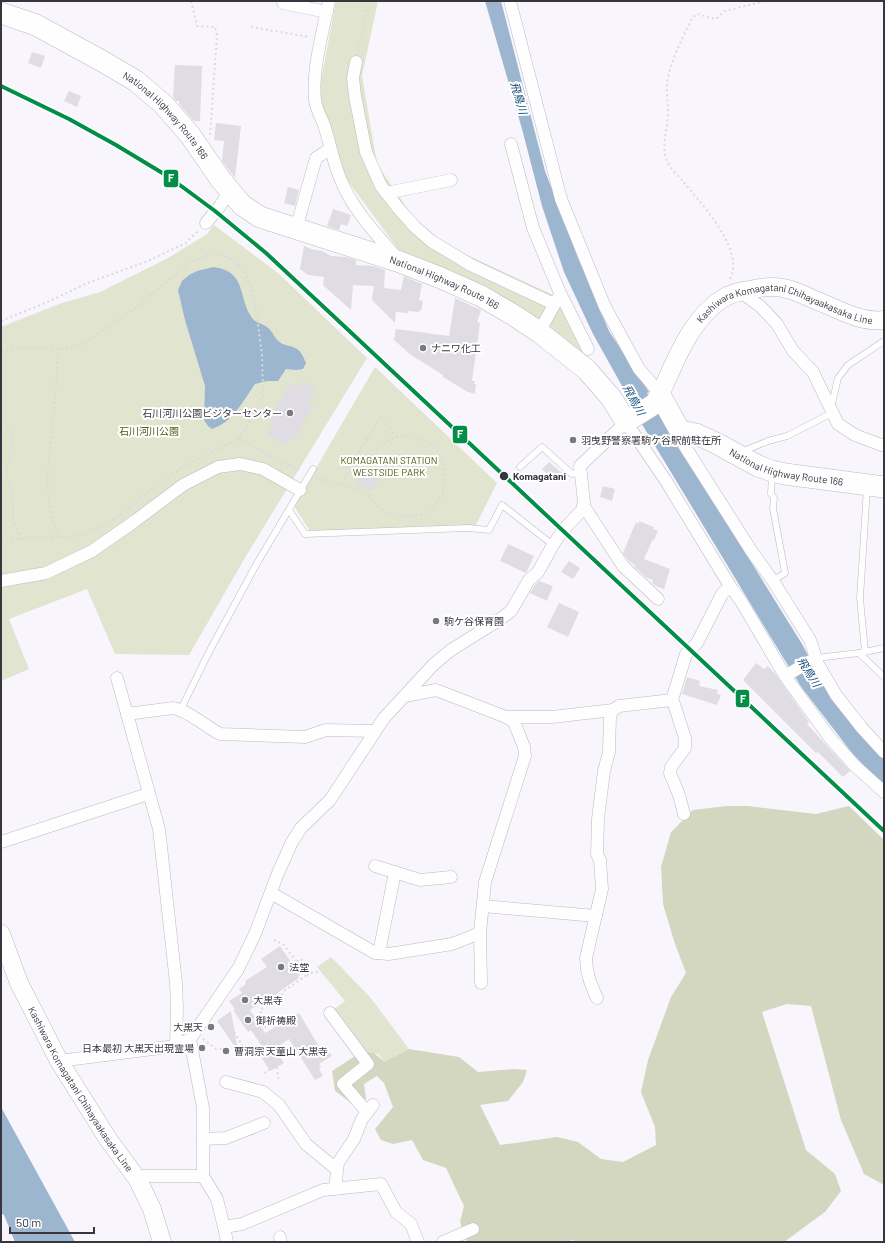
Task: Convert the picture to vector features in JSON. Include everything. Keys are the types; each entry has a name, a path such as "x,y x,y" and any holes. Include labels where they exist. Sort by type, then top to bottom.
{"highway":[{"name":"National Highway Route 166","path":"1,13 36,25 136,80 169,111 190,134 207,161 242,205 260,217 400,262 481,296 516,316 539,332 587,370 630,420"},
{"path":"630,420 658,399 680,431"},
{"name":"National Highway Route 166","path":"680,431 696,434 758,466 772,471 876,486"}],"main road":[{"name":"Kashiwara Komagatani Chihayaakasaka Line","path":"658,399 687,339 703,315 727,296 735,286 784,288 860,318 878,321 884,320"},
{"name":"Kashiwara Komagatani Chihayaakasaka Line","path":"1,934 19,983 59,1062 108,1139 138,1180 152,1209 162,1242"}],"street":[{"path":"510,1 561,199 605,307 639,369 652,384 658,399"},
{"path":"283,3 328,7 316,74 315,99 317,108 324,125 340,179 354,204 373,230 400,262"},
{"path":"356,62 353,78 366,152 381,186 398,208 415,227 432,241 471,265 557,299"},
{"path":"511,144 533,228 557,299 588,349"},
{"path":"296,229 316,158 330,149"},
{"path":"386,193 436,177 450,180"},
{"path":"206,223 220,206 230,190"},
{"path":"735,286 761,307 777,324 793,351 813,372 838,424 855,435 884,446"},
{"path":"539,332 557,299"},
{"path":"59,1062 176,1046 190,1039 238,969 255,934 292,842 301,828 330,800 384,718 433,665 445,655 499,620 510,611 529,580 538,572 553,545 566,526 582,509 584,502 580,466 630,420 730,586 787,675 830,738 855,766 884,792"},
{"path":"680,431 684,445 810,640 814,659 836,695 862,728 884,752"},
{"path":"1,582 46,572 92,551 183,485 218,466 240,464 264,469 300,490"},
{"path":"583,505 623,566 658,599"},
{"path":"684,814 676,785 670,773 671,767 685,748 685,738 672,700 686,654 696,643 722,594 730,586"},
{"path":"787,675 814,659"},
{"path":"117,678 158,829 161,846 176,982 176,1046"},
{"path":"405,696 436,690 506,717 514,722 524,748 524,756 485,882 480,934 481,983"},
{"path":"597,998 586,970 586,958 602,889 600,860 597,854 598,819 604,771 609,752 610,716 619,706 672,700"},
{"path":"127,714 173,708 181,709 220,734 305,737 326,730 375,731"},
{"path":"506,717 552,717 614,710"},
{"path":"1,842 148,794"},
{"path":"375,866 420,880 451,877"},
{"path":"379,953 395,872"},
{"path":"271,893 375,953 389,954 452,944 480,934"},
{"path":"483,906 596,916"},
{"path":"330,1013 368,1064 343,1084 370,1108 362,1118 354,1139 338,1162 336,1169 335,1189"},
{"path":"190,1039 203,1108 203,1176 217,1199 227,1242"},
{"path":"226,1082 263,1092 280,1105 306,1144 336,1169"},
{"path":"203,1139 226,1138 264,1123"},
{"path":"138,1180 142,1176 203,1176"},
{"path":"224,1227 242,1224 323,1190 381,1184 396,1212 411,1224 418,1242"},
{"path":"443,1242 473,1229"}],"lane":[{"path":"736,454 768,441 787,436 831,412 838,378 848,364 884,341"},
{"path":"520,468 542,447 572,474 580,472"},
{"path":"181,709 209,652 256,565 313,469"},
{"path":"772,471 771,494 774,498 773,508 785,573 773,581"},
{"path":"876,486 860,598 862,653 884,677"},
{"path":"289,510 305,534 468,528 489,530 502,505 553,545"},
{"path":"814,659 862,653 884,648"}],"path":[{"path":"191,1 197,26 215,27 217,35 213,119 207,161"},
{"path":"356,62 369,1"},
{"path":"735,286 733,274 734,263 727,241 711,215 667,162 664,148 664,137 668,116 668,77 673,59 692,18 697,14 716,19 725,10 765,1"},
{"path":"251,27 321,40"},
{"path":"1,321 50,301 85,284 148,261 186,243 206,223"},
{"path":"1,351 24,348 58,350 82,344 109,328 188,264 212,253 224,255 240,266 246,274 254,296 262,354 263,396 240,438 178,470 143,495 121,514 98,528 85,534 58,537 20,539 2,542 1,538"},
{"path":"58,350 56,388 47,479 50,506 58,537"},
{"path":"342,486 345,478 354,467 362,448 380,418 384,420 395,437"},
{"path":"1,419 6,424 12,436 12,448 6,469 13,494 13,519 20,539"},
{"path":"240,438 309,475 342,486 350,487 371,497 378,506 388,513 408,517 423,514 435,505 443,495 444,464 438,452 430,444 411,436 395,437 380,446 368,464 354,467"},
{"path":"271,938 284,945 307,975"},
{"path":"297,962 301,959 311,973"},
{"path":"257,1034 265,1027 260,1010 281,997 284,992 307,975 320,971"},
{"path":"254,1028 259,1037"},
{"path":"234,1032 244,1048"},
{"path":"206,1041 216,1049 228,1049"},
{"path":"262,1041 276,1066 279,1082"},
{"path":"271,1058 292,1046"},
{"path":"234,1048 265,1047"},
{"path":"264,1074 276,1066"}],"green space":[{"path":"336,1 378,1 362,76 377,164 426,236 553,295 562,310 582,352 580,354 403,256 340,170 318,97"},
{"name":"石川河川公園","path":"214,225 278,273 367,358 246,556 189,655 115,654 87,589 9,619 29,669 1,681 1,327 59,304 100,292 168,258 207,234"},
{"name":"KOMAGATANI STATION WESTSIDE PARK","path":"375,367 497,483 476,525 310,531 294,506"},
{"path":"727,806 748,806 816,814 849,806 884,840 884,1185 864,1174 841,1120 811,1006 787,1004 762,1012 806,1150 835,1174 841,1191 825,1212 784,1242 579,1242 572,1240 569,1242 467,1242 460,1222 464,1206 446,1168 423,1160 412,1140 393,1144 381,1140 375,1129 393,1107 384,1083 377,1076 364,1084 366,1099 354,1105 335,1091 332,1071 363,1051 374,1053 385,1062 409,1049 459,1057 478,1072 514,1069 527,1070 523,1082 508,1101 480,1105 500,1145 557,1137 578,1142 601,1159 623,1162 656,1145 655,1127 641,1092 648,1060 671,997 686,973 674,941 663,904 661,867 671,832 693,810"},
{"path":"331,957 370,997 409,1049 388,1065 378,1054 363,1051 332,1011 345,1001 317,967"}],"water":[{"name":"飛鳥川","path":"485,1 501,1 545,171 578,258 609,331 649,392 647,393 664,422 802,644 829,694 884,757 884,786 852,753 802,688 643,426 632,401 631,402 593,334 564,272 542,206 522,129"},
{"path":"213,267 232,274 241,288 245,304 254,320 269,329 279,342 284,345 292,346 298,350 306,363 303,369 286,369 278,381 267,381 255,384 232,416 219,426 212,429 204,420 205,386 185,320 178,290 182,281 189,275 197,271"},
{"path":"1,1107 75,1242 15,1242 4,1215 1,1213"}],"building":[{"path":"32,52 45,56 41,68 28,63"},
{"path":"175,65 202,66 200,121 194,121 179,104 179,101 176,101 173,97"},
{"path":"69,91 81,96 77,107 64,101"},
{"path":"216,123 241,126 235,178 222,161 224,141 214,140"},
{"path":"288,187 299,190 295,206 284,203"},
{"path":"333,209 351,215 347,226 341,224 339,230 327,226"},
{"path":"304,246 322,251 331,256 346,257 356,260 356,265 373,266 385,270 384,288 401,290 404,276 422,284 419,300 423,301 421,311 408,311 408,313 396,312 395,323 372,300 374,286 353,285 351,310 323,285 324,277 308,275 300,269"},
{"path":"455,298 481,310 477,322 480,323 472,381 475,381 474,384 476,384 475,394 468,392 443,377 443,375 411,355 394,340 396,329 449,336"},
{"name":"石川河川公園ビジターセンター","path":"303,381 316,388 308,402 314,404 294,440 290,438 285,445 267,434 273,425 270,416 291,383 299,387"},
{"path":"549,462 563,474 556,482 542,469"},
{"path":"365,469 366,472 372,471 376,474 377,483 372,491 364,487 360,487 357,482 356,470"},
{"path":"603,486 615,489 612,501 600,497"},
{"path":"639,521 654,527 653,529 658,531 644,559 670,569 664,589 652,583 653,580 647,578 635,567 635,565 629,561 623,553 636,522 639,524"},
{"path":"508,544 534,556 526,573 500,561"},
{"path":"569,561 580,568 573,579 561,572"},
{"path":"539,581 553,586 547,601 530,593"},
{"path":"559,603 579,612 568,637 547,627"},
{"path":"756,663 764,669 768,666 776,675 809,722 807,724 850,771 843,777 818,752 816,753 743,680"},
{"path":"687,677 700,681 699,686 718,690 717,694 721,695 717,705 682,694"},
{"path":"280,946 300,975 298,976 299,978 280,991 277,994 278,996 267,1002 266,1000 250,1010 265,1033 299,1013 321,1050 326,1047 332,1056 319,1064 321,1067 319,1068 323,1076 315,1080 289,1039 275,1049 284,1063 270,1071 261,1057 267,1054 251,1030 248,1032 233,1010 235,1009 229,1001 242,993 239,989 246,984 245,981 267,967 261,959"},
{"path":"231,1011 238,1051 217,1021"}],"transit line":[{"name":"F","path":"1,86 69,119 169,177 215,211 266,253 884,831"}],"place":[{"name":"ナニワ化工","path":"423,348"},
{"name":"石川河川公園ビジターセンター","path":"290,413"},
{"name":"羽曳野警察署駒ケ谷駅前駐在所","path":"573,440"},
{"name":"Komagatani","path":"504,476"},
{"name":"駒ケ谷保育園","path":"436,621"},
{"name":"法堂","path":"281,967"},
{"name":"大黒寺","path":"245,1000"},
{"name":"御祈祷殿","path":"248,1020"},
{"name":"大黒天","path":"211,1027"},
{"name":"日本最初 大黒天出現霊場","path":"202,1048"},
{"name":"曹洞宗 天童山 大黒寺","path":"226,1051"}]}
